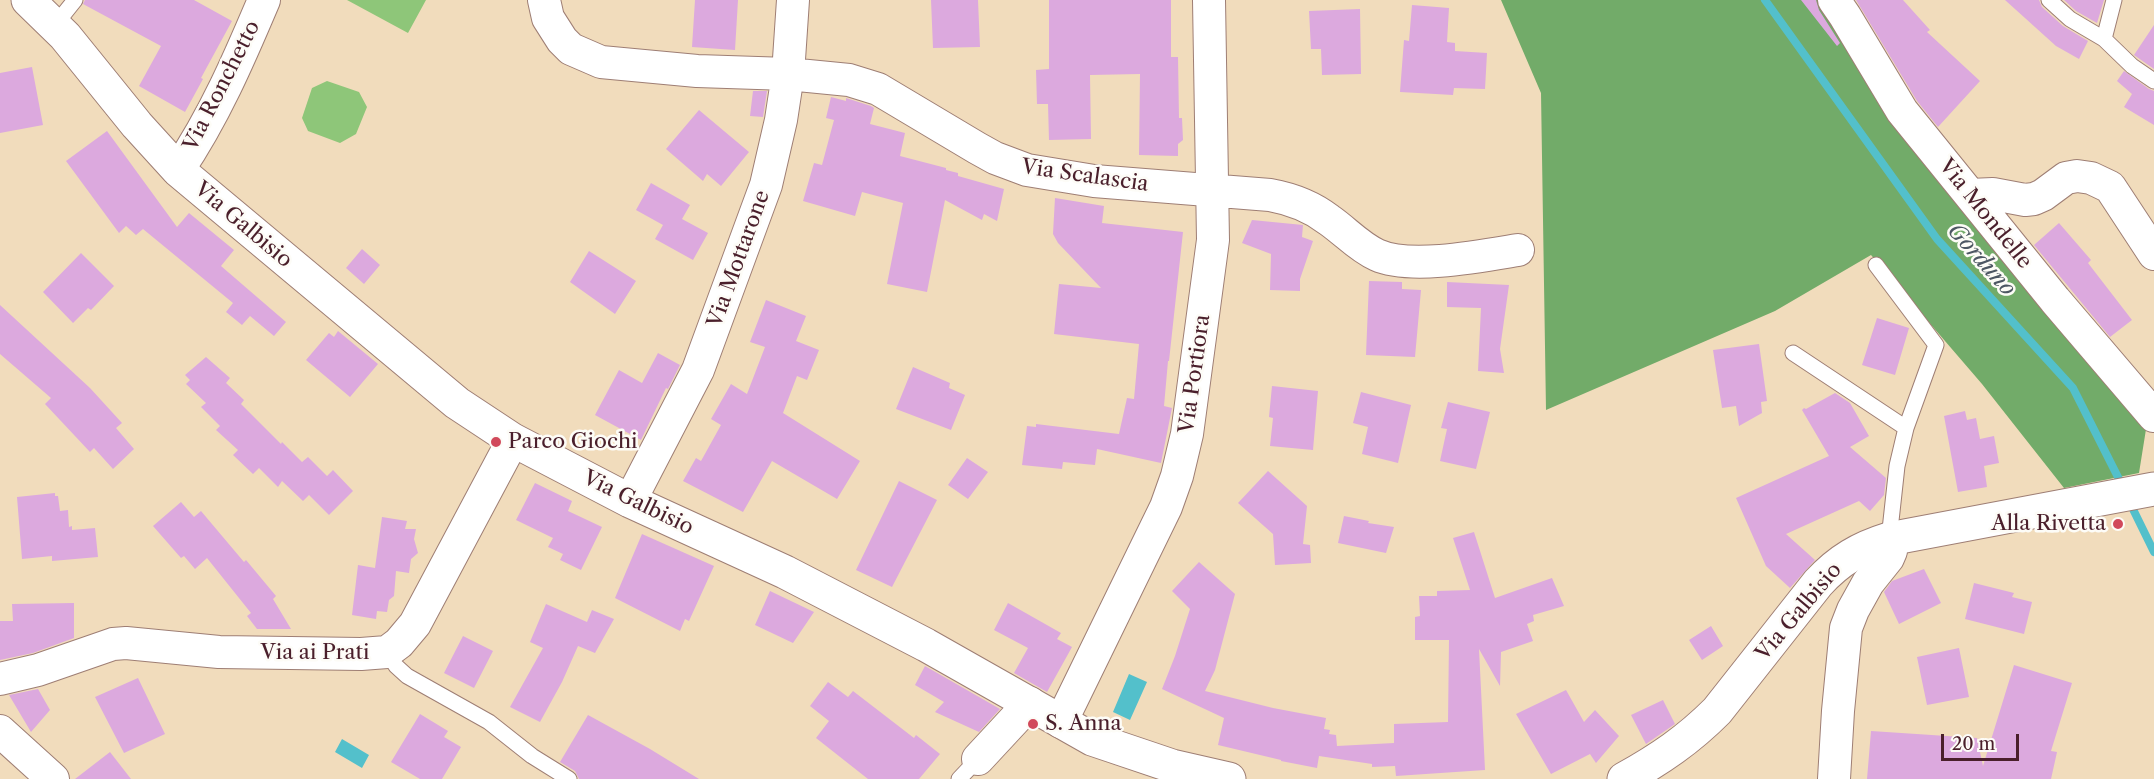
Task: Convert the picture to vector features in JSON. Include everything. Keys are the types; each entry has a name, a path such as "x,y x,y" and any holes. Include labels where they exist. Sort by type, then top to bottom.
{"street":[{"name":"Via Galbisio","path":"28,0 55,26 137,125 178,170 457,403 513,440 630,501 785,572 926,645 1092,739 1172,766 1229,779"},
{"name":"Via Ronchetto","path":"178,170 212,115 264,0"},
{"name":"Via Scalascia","path":"544,0 548,18 571,50 601,62 697,71 831,76 849,80 878,89 994,158 1027,170 1094,181 1270,195 1292,200 1330,220 1362,247 1388,259 1446,261 1518,250"},
{"name":"Via Mottarone","path":"630,501 698,370 766,185 781,120 788,74 793,0"},
{"name":"Via Portiora","path":"1061,723 1166,507 1177,476 1187,434 1212,249 1214,192 1209,0"},
{"name":"Via Mondelle","path":"1834,0 1902,111 2055,300 2154,416"},
{"path":"1970,195 1993,194 2025,200 2034,199 2066,178 2077,176 2091,178 2110,187 2154,254"},
{"name":"Via ai Prati","path":"0,679 38,670 112,644 332,656 387,651 399,643 415,624 513,440"},
{"name":"Via Galbisio","path":"1624,779 1661,759 1701,727 1717,711 1830,570 1858,550 1889,539 2154,489"},
{"path":"1834,779 1846,628 1868,583 1888,558 1891,551 1889,539"},
{"path":"968,769 1030,703"},
{"path":"0,731 52,779"}],"lane":[{"path":"55,26 75,0"},
{"path":"2049,0 2070,19 2104,39 2132,66 2154,81"},
{"path":"2104,39 2114,0"},
{"path":"1876,265 1936,345 1906,429 1897,466 1889,539"},
{"path":"1793,353 1906,429"},
{"path":"387,651 396,666 407,676 489,722 532,756 569,779"}],"green space":[{"path":"347,0 426,0 408,33"},
{"path":"1501,0 1834,0 2147,423 2139,473 2064,488 1982,384 1871,255 1775,311 1546,410 1541,93"},
{"path":"327,81 359,92 367,107 356,134 340,143 308,131 302,118 312,88"}],"water":[{"path":"1129,674 1147,682 1130,720 1113,712"},
{"path":"342,739 369,755 362,768 335,752"}],"building":[{"path":"85,0 194,0 232,21 185,112 139,86 161,46 83,4"},
{"path":"695,0 738,0 735,50 692,47"},
{"path":"931,0 978,0 980,47 933,48"},
{"path":"1049,0 1171,0 1171,57 1178,57 1179,118 1182,118 1183,140 1178,144 1178,156 1139,155 1140,74 1090,75 1091,139 1049,140 1048,104 1037,104 1036,70 1049,69"},
{"path":"1801,0 1816,0 1819,10 1840,43 1837,46"},
{"path":"1856,0 1903,0 1930,30 1927,32 1980,81 1938,127 1917,101"},
{"path":"2005,0 2039,0 2042,7 2063,26 2088,41 2079,59 2056,46"},
{"path":"2064,0 2104,0 2097,23 2076,11"},
{"path":"1412,5 1449,8 1447,42 1455,43 1455,51 1487,53 1485,89 1454,88 1453,95 1400,92 1404,40 1409,41"},
{"path":"1360,9 1361,74 1322,75 1321,49 1311,49 1309,11"},
{"path":"2154,25 2154,69 2134,55"},
{"path":"32,67 43,125 0,133 0,73"},
{"path":"2124,71 2154,91 2154,125 2124,107 2132,94 2117,81"},
{"path":"753,91 767,91 763,117 750,116"},
{"path":"831,97 846,101 846,98 871,106 874,108 870,124 905,133 900,156 946,168 946,170 958,173 958,176 1004,189 997,221 984,214 982,220 945,200 927,292 887,284 903,203 862,192 855,216 803,201 814,163 822,165 834,120 826,118"},
{"path":"699,110 749,152 721,186 707,174 703,181 666,149"},
{"path":"107,131 177,227 189,213 234,250 221,266 286,322 274,336 250,316 242,325 226,312 233,303 143,229 136,235 126,226 119,233 66,161"},
{"path":"651,183 690,205 682,219 708,233 693,260 655,239 663,225 636,210"},
{"path":"1055,198 1104,206 1102,223 1183,232 1164,406 1172,408 1161,463 1097,449 1095,465 1063,462 1062,469 1022,465 1027,426 1036,427 1036,424 1119,434 1127,398 1134,399 1139,344 1054,334 1059,284 1101,288 1058,243 1053,234"},
{"path":"1252,220 1303,225 1302,237 1313,241 1300,279 1300,291 1270,290 1271,254 1242,243"},
{"path":"2059,223 2091,260 2088,263 2132,320 2110,337 2034,245"},
{"path":"362,249 380,265 364,284 346,268"},
{"path":"589,251 636,281 615,314 570,282"},
{"path":"81,253 114,286 91,310 88,308 73,323 43,292"},
{"path":"1369,281 1402,282 1402,289 1421,290 1415,357 1366,355"},
{"path":"1447,282 1509,285 1500,349 1504,373 1478,371 1481,308 1447,307"},
{"path":"766,300 806,316 796,341 819,350 807,380 797,376 783,413 860,461 837,499 772,461 743,512 683,481 696,458 701,461 721,425 711,419 731,384 747,394 765,347 750,342"},
{"path":"0,305 90,388 122,423 116,428 134,449 113,469 94,448 90,452 45,404 51,398 0,354"},
{"path":"1877,318 1909,328 1895,375 1862,365"},
{"path":"338,331 378,364 350,397 306,360 329,333 334,337"},
{"path":"1759,344 1767,401 1761,402 1762,413 1739,426 1736,406 1722,408 1713,350"},
{"path":"658,353 680,365 668,389 666,388 641,440 595,415 619,370 642,383"},
{"path":"206,357 230,378 226,383 244,400 241,404 281,444 282,442 302,462 308,457 327,476 333,470 353,491 329,515 309,495 303,501 282,481 278,487 259,468 253,474 233,455 238,450 216,430 220,426 201,407 206,403 186,384 190,380 185,375"},
{"path":"913,367 950,383 949,388 965,395 951,430 896,409"},
{"path":"1272,386 1318,391 1313,450 1270,446 1273,418 1269,417"},
{"path":"1361,392 1411,405 1398,463 1362,454 1368,427 1353,423"},
{"path":"1835,393 1850,403 1869,436 1850,447 1886,478 1884,495 1870,511 1859,501 1786,534 1815,560 1790,588 1766,566 1736,498 1829,456 1802,410"},
{"path":"1448,402 1490,412 1476,469 1440,461 1447,429 1441,428"},
{"path":"1965,411 1967,420 1976,418 1980,439 1994,436 1999,463 1984,466 1987,487 1958,492 1944,416"},
{"path":"967,458 988,472 968,499 948,485"},
{"path":"1268,471 1307,506 1303,544 1310,545 1311,563 1275,565 1273,534 1238,503"},
{"path":"899,481 937,500 892,587 856,570"},
{"path":"535,483 572,501 568,511 602,527 581,570 560,560 563,554 548,547 553,538 516,520"},
{"path":"55,493 55,496 58,496 60,511 68,510 69,527 72,526 72,530 95,528 98,557 52,561 52,556 22,559 17,497"},
{"path":"181,502 194,517 201,511 244,562 246,560 276,596 273,599 291,629 257,629 247,616 251,613 207,558 195,569 184,556 181,558 153,526"},
{"path":"1344,516 1394,527 1386,553 1338,543"},
{"path":"382,517 407,521 405,529 416,529 414,539 418,553 411,559 409,573 396,571 394,596 389,600 387,612 377,611 376,619 352,615 358,565 375,568"},
{"path":"1474,532 1495,598 1552,578 1564,606 1533,615 1534,621 1527,624 1533,641 1501,652 1500,686 1479,649 1485,770 1396,776 1395,766 1372,767 1372,764 1319,756 1317,768 1281,761 1218,745 1224,718 1162,689 1190,609 1172,591 1199,562 1235,594 1215,670 1205,691 1326,718 1324,729 1330,730 1329,734 1336,735 1337,746 1394,743 1394,724 1448,722 1449,640 1415,640 1415,617 1420,616 1419,596 1437,596 1437,591 1470,590 1453,538"},
{"path":"642,534 714,566 689,621 685,619 680,631 615,598"},
{"path":"1924,569 1941,603 1899,624 1884,592 1892,581"},
{"path":"1974,583 2014,593 2012,597 2032,602 2024,634 1965,619"},
{"path":"770,591 814,612 793,643 755,625"},
{"path":"74,603 74,638 33,653 0,660 0,621 13,621 12,604"},
{"path":"1008,603 1061,633 1057,639 1072,647 1047,692 1014,673 1028,648 994,630"},
{"path":"546,604 587,622 592,610 614,619 595,653 578,646 540,722 510,707 543,648 530,642"},
{"path":"1711,626 1723,646 1702,660 1689,640"},
{"path":"463,636 493,651 474,688 444,673"},
{"path":"1959,648 1969,697 1927,705 1917,657"},
{"path":"2014,665 2072,683 2051,751 2057,752 2051,779 1867,779 1871,731 1977,738 1983,766"},
{"path":"925,666 1000,709 979,732 935,712 944,702 915,685"},
{"path":"138,678 165,734 124,753 95,697"},
{"path":"828,682 848,697 853,691 914,738 916,735 940,754 919,779 868,779 816,738 829,721 810,706"},
{"path":"38,689 50,710 31,732 9,695"},
{"path":"1566,690 1584,722 1595,710 1619,736 1596,763 1590,754 1551,774 1516,714"},
{"path":"1663,700 1675,724 1646,744 1631,715"},
{"path":"420,714 448,731 444,737 461,747 442,779 420,779 391,762"},
{"path":"588,715 699,779 579,779 575,771 560,762"},
{"path":"110,752 131,779 75,779"}],"waterway":[{"name":"Gorduno","path":"1765,0 1937,239 2073,388 2123,487"},
{"name":"Gorduno","path":"2129,501 2154,552"}],"place":[{"name":"Parco Giochi","path":"496,442"},
{"name":"Alla Rivetta","path":"2118,524"},
{"name":"S. Anna","path":"1033,724"}]}
